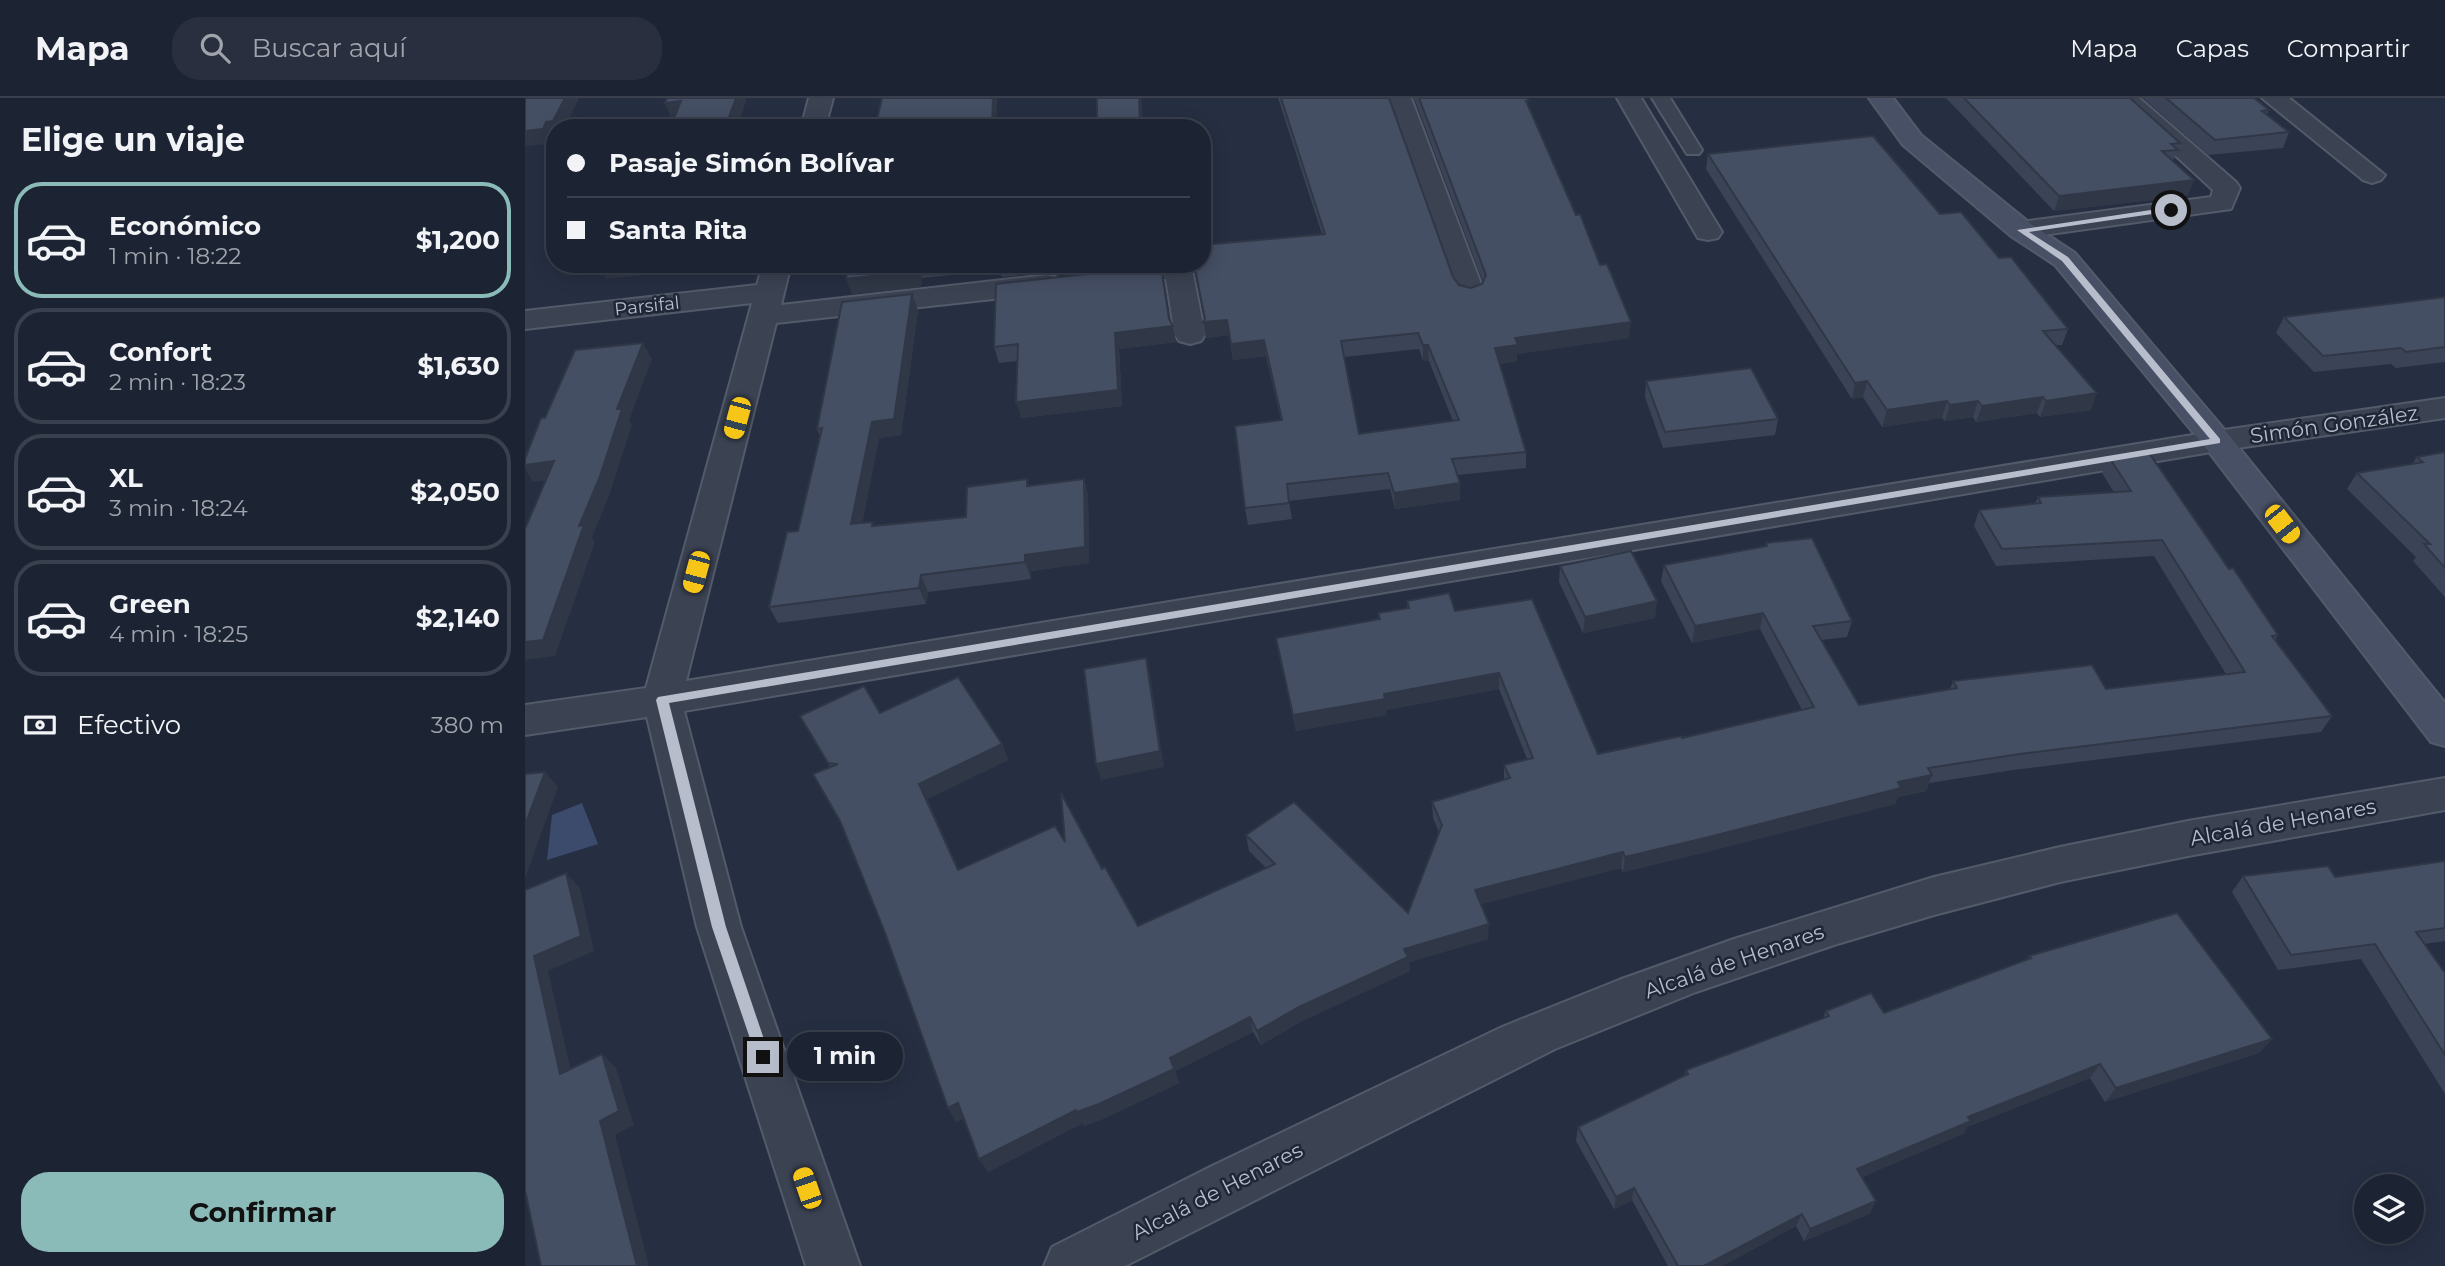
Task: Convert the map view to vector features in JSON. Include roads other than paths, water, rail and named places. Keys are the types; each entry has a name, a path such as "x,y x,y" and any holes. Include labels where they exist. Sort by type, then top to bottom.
{"street":[{"path":"815,119 821,98"},
{"path":"1399,98 1470,292"},
{"path":"1629,98 1708,232"},
{"path":"1881,98 1912,139 2021,230 2065,259 2217,441 2445,731"},
{"path":"2021,230 2222,203 2227,188 2125,98"},
{"path":"2274,98 2372,175"},
{"name":"Parsifal","path":"525,320 770,291 1077,280 1141,273"},
{"name":"Parsifal","path":"1179,273 1190,335"},
{"path":"770,291 662,700 719,927 833,1266"},
{"name":"Simón González","path":"525,720 662,700 2217,441 2445,408"},
{"name":"Alcalá de Henares","path":"1071,1266 1191,1201 1537,1034 1674,980 1807,934 1936,896 2057,866 2176,840 2445,794"}],"lane":[{"path":"1661,98 1693,150"}],"water":[{"path":"582,803 598,844 547,860 552,815"}]}
